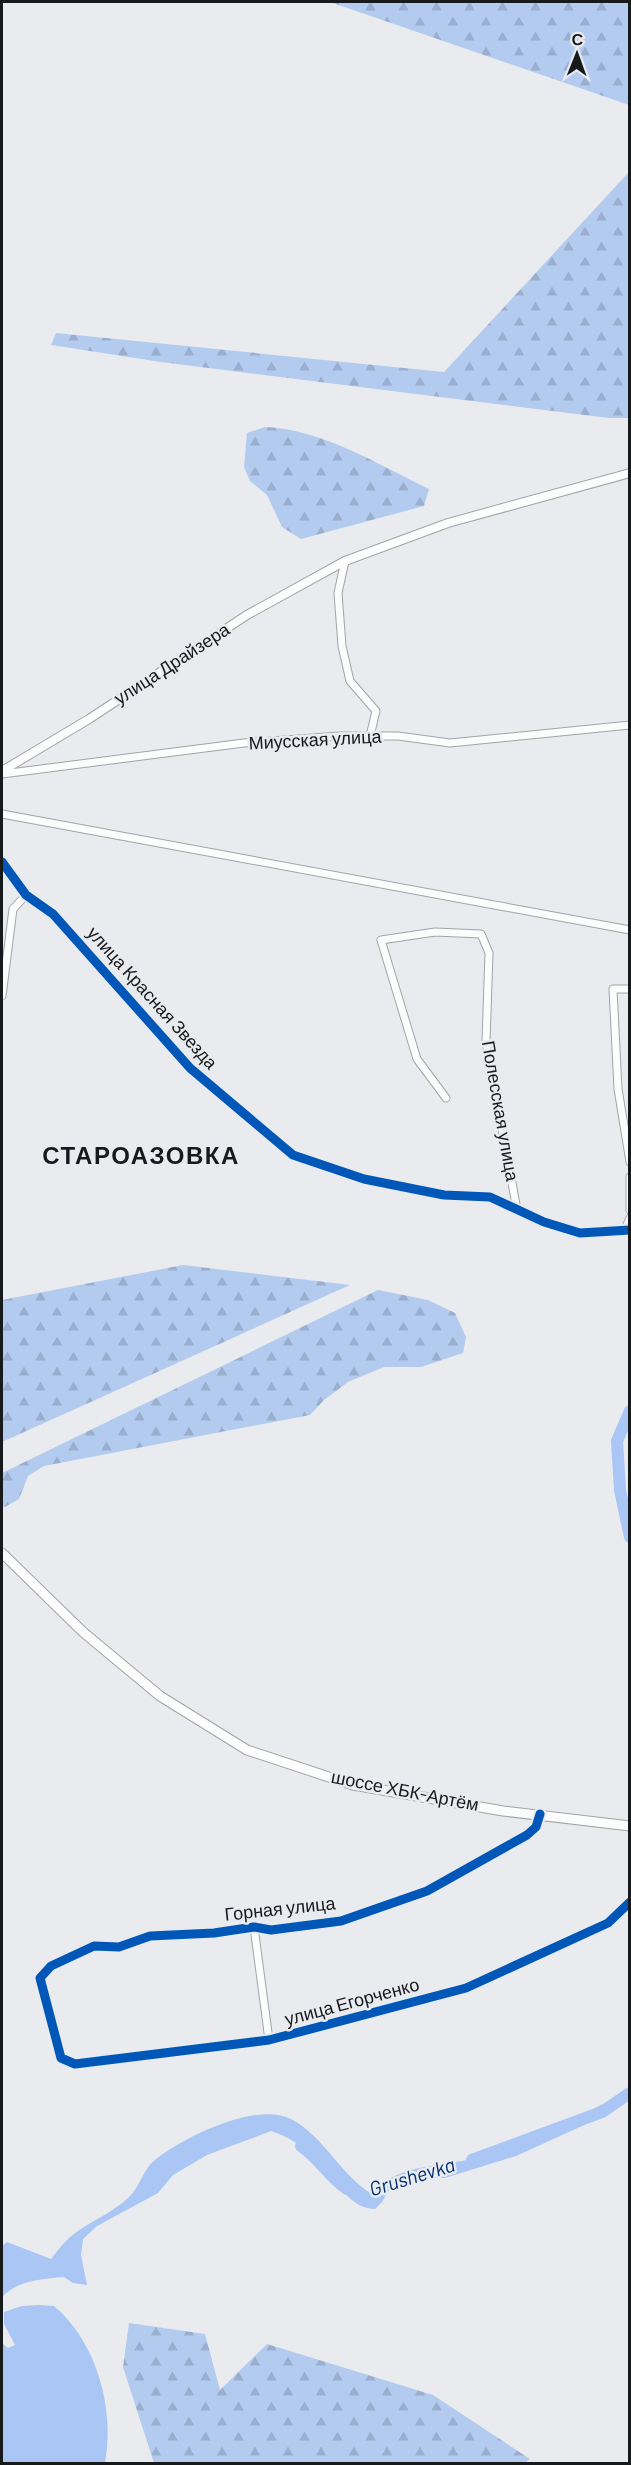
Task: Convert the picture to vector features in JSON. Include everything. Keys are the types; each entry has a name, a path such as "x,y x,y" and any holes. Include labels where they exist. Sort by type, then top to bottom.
{"main road":[{"name":"шоссе ХБК-Артём","path":"2,1553 83,1632 160,1696 248,1750 353,1785 503,1811 630,1826"}],"street":[{"name":"улица Драйзера","path":"2,772 89,719 247,615 345,561 448,523 630,473"},
{"path":"345,561 338,593 342,646 350,681 376,711 370,736"},
{"name":"Миусская улица","path":"2,772 244,744 370,736 398,736 450,742 630,725"},
{"path":"2,814 630,930"},
{"name":"улица Красная Звезда","path":"2,862 26,895 53,914 190,1068 293,1155 364,1179 444,1195 490,1197 544,1222 580,1233 627,1230"},
{"path":"2,996 13,909 26,895"},
{"name":"Полесская улица","path":"446,1098 417,1059 381,940 435,932 481,934 489,953 486,1042 517,1210"},
{"path":"630,989 613,989 618,1089 630,1162"},
{"path":"630,1177 630,1210"},
{"path":"627,1230 630,1218"},
{"name":"Горная улица","path":"61,2058 40,1978 51,1966 94,1946 119,1947 150,1936 214,1933 254,1927 271,1930 341,1921 427,1891 527,1835 536,1827 540,1814"},
{"name":"улица Егорченко","path":"61,2058 75,2064 270,2040 466,1988 608,1923 630,1902"},
{"path":"254,1927 270,2040"}],"green space":[{"path":"330,2 629,2 629,105"},
{"path":"629,172 629,418 609,418 161,362 51,345 56,333 444,372"},
{"path":"265,427 308,434 370,459 429,489 424,506 301,539 282,527 267,495 250,481 244,467 247,433"},
{"path":"183,1265 350,1285 2,1442 2,1300"},
{"path":"378,1290 428,1300 455,1313 466,1337 463,1353 421,1367 384,1367 348,1382 324,1400 310,1415 44,1466 28,1476 19,1499 5,1507 2,1506 2,1473"},
{"path":"129,2323 205,2334 220,2390 267,2344 433,2395 530,2459 524,2464 154,2463 123,2367"}],"water":[{"path":"602,2104 602,2112 582,2126 516,2156 445,2178 418,2178 392,2185 375,2209 356,2203 340,2188 312,2154 293,2141 271,2131 207,2155 173,2175 158,2193 97,2226 83,2239 81,2255 87,2285 73,2283 64,2277 39,2280 15,2287 2,2297 2,2246 7,2242 51,2259 76,2232 129,2197 147,2168 155,2160 183,2141 221,2124 259,2115 277,2115 291,2119 314,2136 351,2177 372,2194 395,2176 424,2167 484,2156 515,2146 575,2121"},
{"path":"22,2306 54,2306 69,2321 82,2338 92,2358 105,2400 107,2443 105,2463 2,2463 2,2343 8,2348 15,2345 4,2324 4,2312"}],"waterway":[{"name":"Grushevka","path":"630,1411 617,1441 620,1490 630,1537"},
{"name":"Grushevka","path":"472,2160 602,2112 630,2093"},
{"name":"Grushevka","path":"301,2146 347,2189"}],"cycle path":[{"path":"2,862 26,895 53,914 190,1068 293,1155 364,1179 444,1195 490,1197 544,1222 580,1233 630,1230"},
{"path":"540,1814 536,1827 527,1835 427,1891 341,1921 271,1930 254,1927 214,1933 150,1936 119,1947 94,1946 51,1966 40,1978 61,2058 75,2064 269,2040 466,1988 608,1923 630,1902"}],"district":[{"name":"СТАРОАЗОВКА","path":"141,1156"}]}
